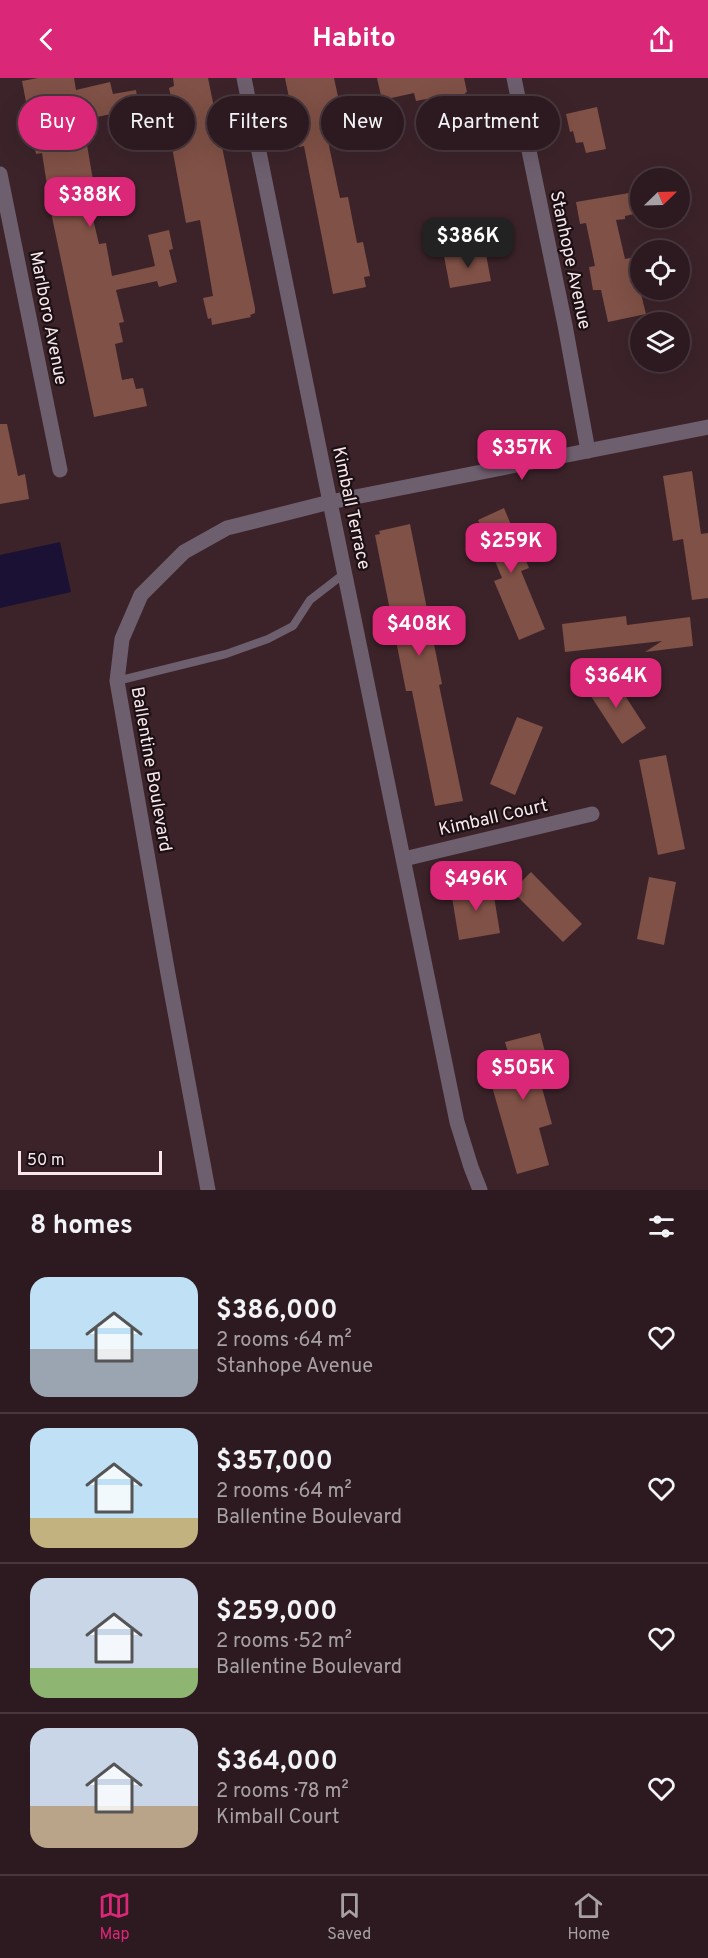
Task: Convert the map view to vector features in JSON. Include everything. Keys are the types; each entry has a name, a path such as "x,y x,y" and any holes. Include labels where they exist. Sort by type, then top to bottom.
{"street":[{"name":"Kimball Terrace","path":"244,78 457,1122 480,1190"},
{"name":"Stanhope Avenue","path":"514,78 588,451"},
{"name":"Marlboro Avenue","path":"0,174 60,470"},
{"name":"Ballentine Boulevard","path":"208,1190 117,681 122,639 141,595 184,552 227,528 330,502 708,427"},
{"name":"Kimball Court","path":"404,859 592,814"}],"lane":[{"path":"117,681 226,654 268,639 293,626 310,600 345,573"}],"shaded area":[{"path":"60,542 71,592 0,608 0,555"}],"building":[{"path":"38,78 74,78 76,90 110,82 113,94 136,90 137,96 109,96 109,114 97,117 97,96 25,96 22,81"},
{"path":"173,78 208,78 212,96 207,96 207,150 223,150 255,308 255,313 250,315 251,317 212,325 211,318 208,319 203,298 213,296 200,220 186,223 172,150 195,150 195,96 171,96 169,88 174,86"},
{"path":"285,78 334,78 338,96 321,96 321,150 330,150 340,198 348,197 357,243 363,242 370,276 364,277 366,287 333,294 305,150 309,150 309,96 289,96"},
{"path":"377,78 464,78 467,92 466,96 416,96 416,101 414,93 381,96"},
{"path":"597,107 606,149 586,153 583,142 576,143 573,131 570,132 566,114"},
{"path":"35,150 88,150 95,192 87,194 99,244 106,243 112,276 155,266 148,235 169,230 173,249 169,250 177,282 159,287 157,281 116,290 124,322 119,323 123,342 115,344 122,380 133,378 136,389 143,388 147,406 94,417 52,217 42,153 36,154"},
{"path":"630,193 630,215 625,216 625,219 616,220 625,259 630,258 630,300 642,300 646,312 630,312 630,317 608,322 601,290 593,290 589,267 595,266 586,223 580,224 576,202"},
{"path":"485,249 491,281 450,288 444,256"},
{"path":"0,424 7,424 18,476 25,474 29,499 0,504"},
{"path":"692,471 701,534 708,533 708,598 692,600 683,539 673,541 663,476"},
{"path":"504,508 529,568 521,571 545,629 519,640 494,581 502,578 478,520"},
{"path":"410,524 463,801 435,806 412,691 406,691 375,535 380,534 379,531"},
{"path":"626,616 627,625 690,617 693,646 645,652 662,641 565,652 562,624"},
{"path":"611,674 646,728 622,744 587,690"},
{"path":"517,717 543,727 515,795 490,784"},
{"path":"666,755 685,849 658,855 639,760"},
{"path":"531,872 582,924 563,942 512,891"},
{"path":"649,877 676,882 664,945 637,939"},
{"path":"492,884 500,933 459,940 451,891"},
{"path":"540,1033 549,1067 537,1070 552,1124 539,1128 549,1165 517,1174 487,1069 511,1063 505,1042"}]}
